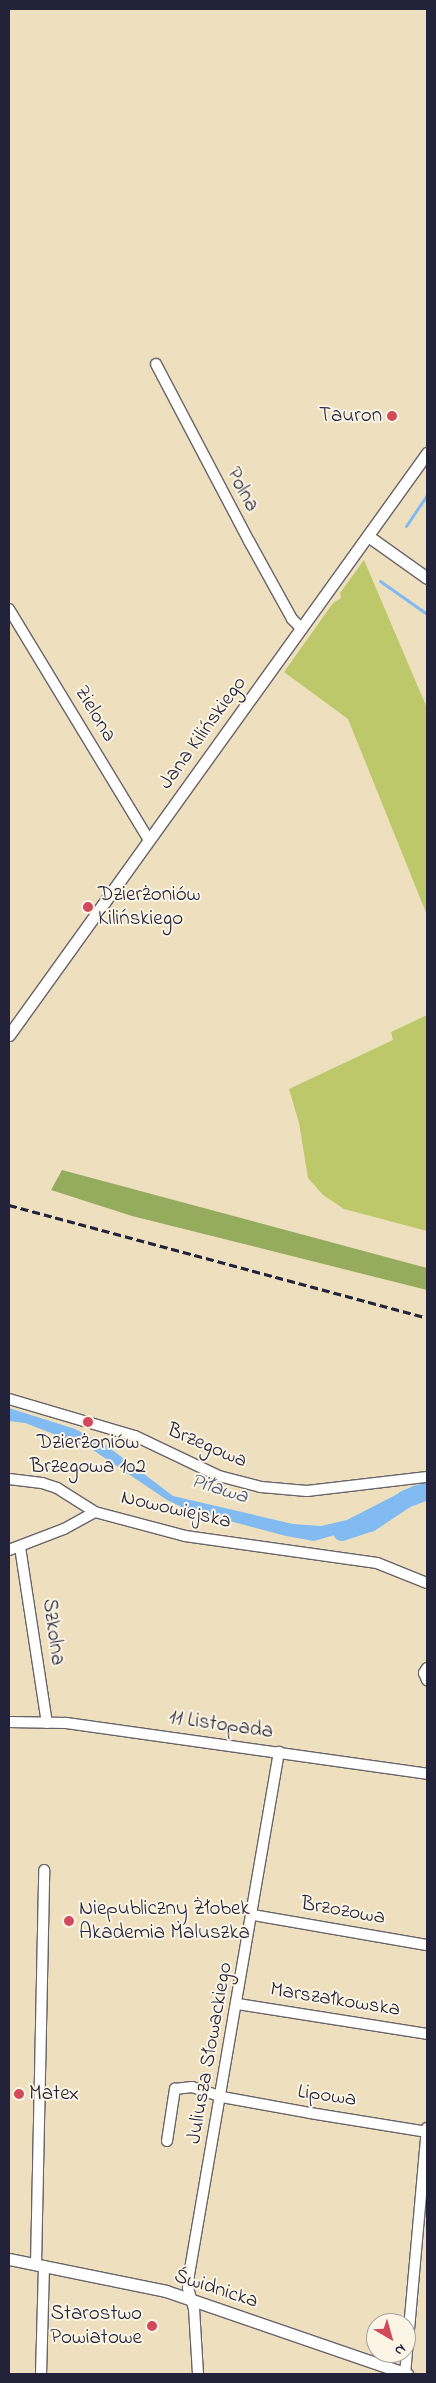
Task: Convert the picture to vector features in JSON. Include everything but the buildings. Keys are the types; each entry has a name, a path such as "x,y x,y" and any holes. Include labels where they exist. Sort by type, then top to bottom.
{"street":[{"name":"Polna","path":"156,364 292,619 302,629"},
{"name":"Jana Kilińskiego","path":"9,1035 427,453"},
{"path":"368,536 427,578"},
{"name":"Zielona","path":"9,609 149,840"},
{"name":"Brzegowa","path":"9,1399 135,1436 219,1476 261,1487 307,1491 427,1477"},
{"path":"9,1479 42,1483 57,1488 95,1512"},
{"name":"Nowowiejska","path":"9,1550 20,1547 95,1512 185,1536 378,1563 398,1568 427,1583"},
{"name":"Szkolna","path":"20,1547 47,1723"},
{"path":"427,1668 424,1673 427,1680"},
{"name":"11 Listopada","path":"9,1722 47,1723 148,1733 427,1774"},
{"name":"Juliusza Słowackiego","path":"198,2374 192,2300 188,2288 238,2004 279,1752"},
{"path":"42,2374 40,2266 44,1870"},
{"name":"Brzozowa","path":"253,1915 427,1945"},
{"name":"Marszałkowska","path":"238,2004 427,2034"},
{"name":"Lipowa","path":"167,2141 175,2089 192,2087 222,2097 427,2132"},
{"path":"405,2374 427,2128"},
{"name":"Świdnicka","path":"9,2259 192,2300 405,2374"}],"green space":[{"path":"364,560 427,708 427,915 348,719 284,672 333,603 341,598 340,593"},
{"path":"427,1015 427,1231 344,1209 323,1195 308,1178 299,1123 289,1089 393,1040 391,1032"},
{"path":"62,1170 427,1268 427,1290 132,1216 51,1190"}],"water":[{"path":"9,1408 75,1429 107,1446 173,1496 293,1524 321,1526 347,1520 413,1486 427,1485 427,1496 345,1532 314,1541 286,1536 188,1510 167,1500 90,1448 25,1423 9,1421"}],"waterway":[{"path":"406,526 427,495"},
{"path":"380,581 427,614"},
{"name":"Piława","path":"342,1532 370,1523 406,1499 427,1491"}],"railway":[{"path":"9,1205 427,1318"}],"place":[{"name":"Tauron","path":"392,416"},
{"name":"Dzierżoniów Kilińskiego","path":"88,907"},
{"name":"Dzierżoniów Brzegowa 102","path":"88,1422"},
{"name":"Niepubliczny Żłobek Akademia Maluszka","path":"69,1921"},
{"name":"Matex","path":"19,2094"},
{"name":"Starostwo Powiatowe","path":"152,2326"}]}
